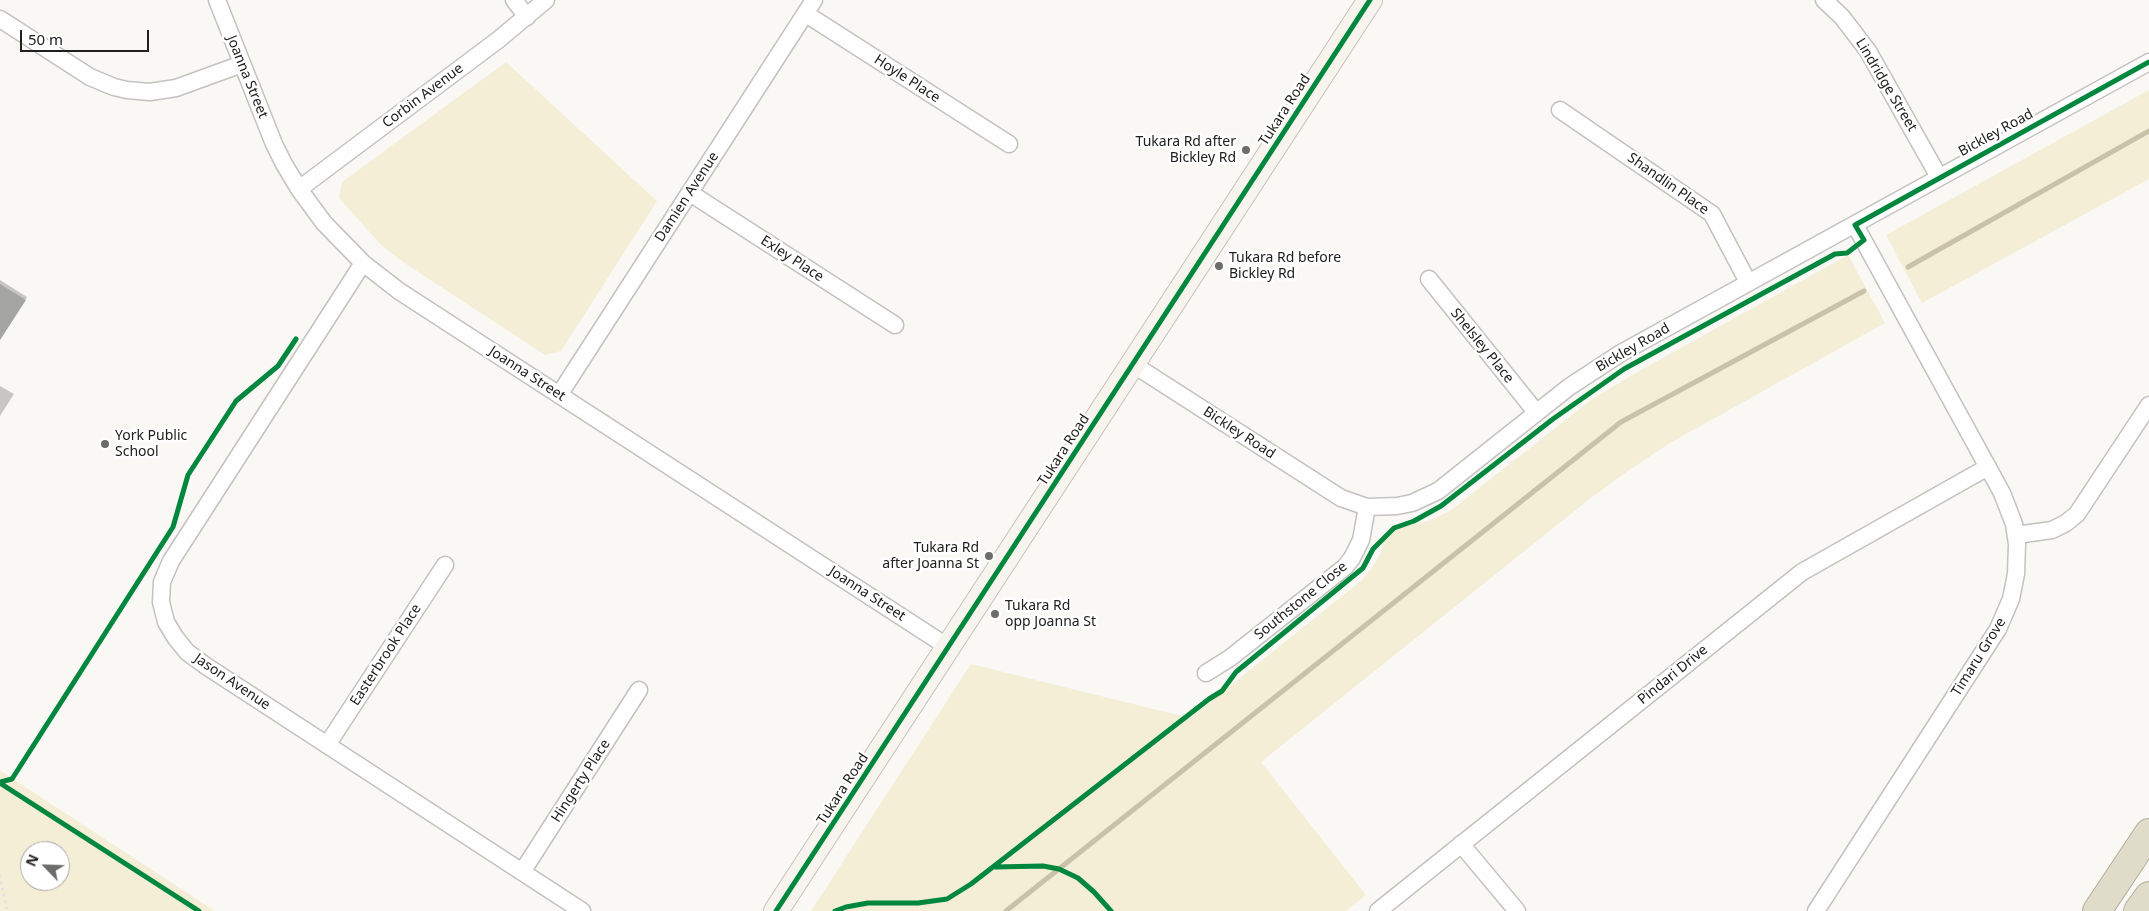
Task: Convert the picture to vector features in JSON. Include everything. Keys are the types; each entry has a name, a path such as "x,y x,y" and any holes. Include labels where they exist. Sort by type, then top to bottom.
{"highway":[{"path":"2097,911 2149,833"},
{"path":"2138,911 2149,896"}],"street":[{"name":"Joanna Street","path":"217,0 274,144 299,189 324,223 363,263 399,291 948,648"},
{"path":"514,0 527,17"},
{"name":"Corbin Avenue","path":"299,189 527,17 546,0"},
{"name":"Tukara Road","path":"776,911 1134,365 1370,0"},
{"name":"Lindridge Street","path":"1830,2 1868,51 1940,177"},
{"name":"Hoyle Place","path":"810,7 1009,144"},
{"name":"Damien Avenue","path":"560,394 810,7"},
{"path":"0,19 90,77 127,90 150,92 176,88 242,64"},
{"name":"Bickley Road","path":"1134,365 1330,492 1367,507 1397,506 1412,503 1438,491 1569,387 1621,353 2149,62"},
{"name":"Shandlin Place","path":"1560,110 1712,214 1748,282"},
{"name":"Exley Place","path":"690,193 895,325"},
{"name":"Timaru Grove","path":"1816,911 1998,629 2014,587 2017,557 2016,536 2007,503 1855,225"},
{"name":"Jason Avenue","path":"363,263 171,562 162,582 161,602 166,622 187,652 206,666 582,911"},
{"name":"Shelsley Place","path":"1429,279 1536,412"},
{"path":"2016,536 2052,530 2066,523 2077,514 2149,405"},
{"name":"Pindari Drive","path":"1378,911 1802,572 1988,467"},
{"name":"Southstone Close","path":"1206,673 1230,658 1345,567 1361,540 1367,507"},
{"name":"Easterbrook Place","path":"327,745 445,565"},
{"name":"Hingerty Place","path":"522,872 639,690"},
{"path":"1462,844 1517,911"}],"path":[{"path":"0,875 7,911"}],"shaded area":[{"path":"506,62 657,201 561,351 545,355 406,264 381,245 339,198 342,182"},
{"path":"2149,90 2149,179 1922,303 1886,235"},
{"path":"1848,255 1885,323 1670,443 1625,473 1592,497 1261,762 1366,895 1346,911 811,911 971,664 1190,718 1361,581 1372,568 1381,552 1384,540 1396,529 1428,521 1450,511 1591,400 1634,374"},
{"path":"0,770 16,781 215,911 0,911"}],"building":[{"path":"0,284 26,300 0,340"}],"waterway":[{"path":"1908,267 2149,131"},
{"path":"1006,911 1621,422 1864,291"}],"cycle path":[{"path":"776,911 1370,0"},
{"path":"835,911 868,903 918,903 947,899 971,884 1209,699 1222,691 1236,672 1363,568 1373,549 1394,528 1414,521 1441,506 1553,419 1624,369 1835,254 1847,253 1864,240 1855,225 2149,62"},
{"path":"0,782 12,779 173,527 188,475 236,401 278,366 296,339"},
{"path":"0,783 199,911"},
{"path":"995,867 1043,866 1059,869 1078,878 1111,911"}],"place":[{"name":"Tukara Rd after Bickley Rd","path":"1246,150"},
{"name":"Tukara Rd before Bickley Rd","path":"1219,266"},
{"name":"York Public School","path":"105,444"},
{"name":"Tukara Rd after Joanna St","path":"989,556"},
{"name":"Tukara Rd opp Joanna St","path":"995,614"}]}
